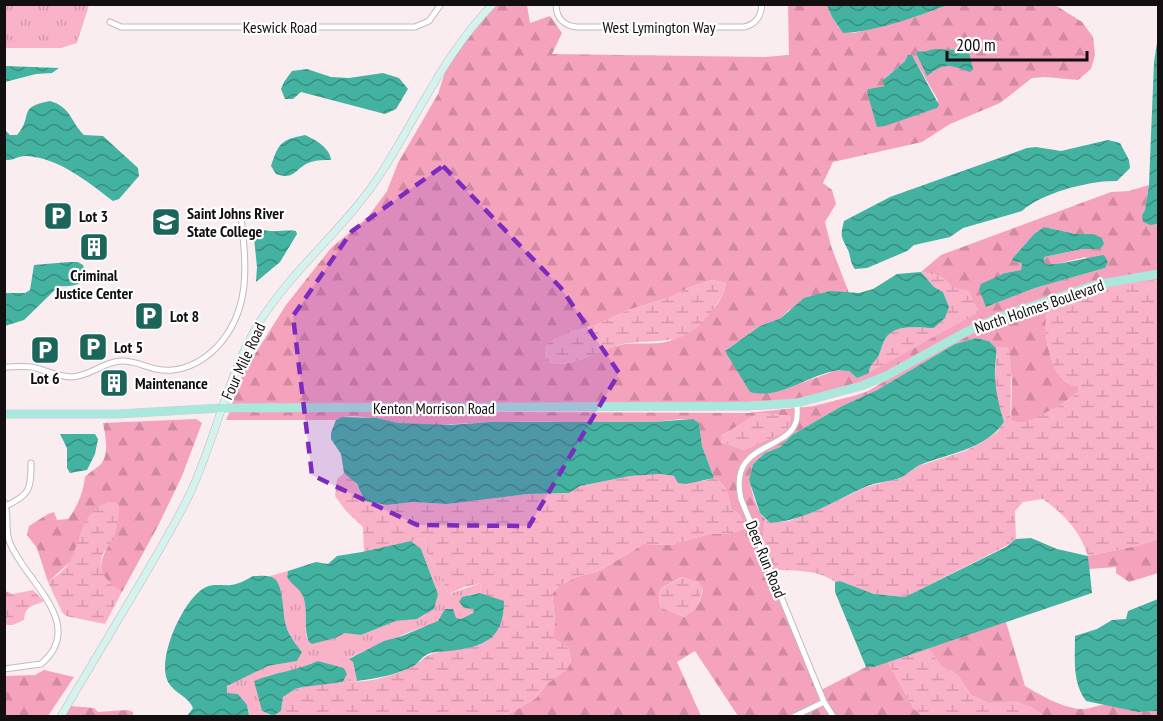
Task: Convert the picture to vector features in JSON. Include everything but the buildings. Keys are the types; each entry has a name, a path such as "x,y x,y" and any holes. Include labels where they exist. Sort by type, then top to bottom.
{"main road":[{"name":"Four Mile Road","path":"61,717 192,489 237,367 260,321 305,261 348,217 382,172 458,46 493,4"},
{"name":"North Holmes Boulevard","path":"861,386 886,376 966,332 997,318 1095,285 1158,274"},
{"name":"Kenton Morrison Road","path":"4,414 86,415 221,408 749,406 797,404 861,386"}],"street":[{"name":"Keswick Road","path":"110,22 122,27 415,27 429,21 441,4"},
{"name":"West Lymington Way","path":"556,4 558,15 563,22 577,27 744,27 757,21 762,12 762,4"},
{"path":"4,367 31,367 65,376 76,376 120,361 168,370 183,368 200,361 211,353 226,336 240,309 245,286 246,265 241,217"},
{"name":"Deer Run Road","path":"797,404 797,422 792,430 786,436 753,454 743,469 740,491 824,702 833,717"},
{"path":"4,669 41,664 51,652 59,632 55,614 10,544 5,504 23,497 28,492 31,481 31,463"},
{"path":"795,717 824,702"}],"highlighted area":[{"path":"443,166 561,288 619,373 529,526 417,525 312,475 293,316 352,231"}],"green space":[{"path":"5,4 89,5 77,43 61,48 5,48"},
{"path":"788,4 827,5 843,33 854,33 915,17 948,5 1055,5 1082,22 1093,37 1095,55 1091,69 1078,80 1032,78 1000,103 950,124 922,142 833,162 823,183 832,190 836,204 825,222 831,246 849,293 789,310 781,318 760,326 726,350 750,392 780,391 834,371 849,371 857,378 945,329 952,287 934,274 921,272 941,255 1111,192 1129,191 1149,185 1142,215 1151,225 1158,224 1158,272 996,316 910,361 859,384 781,403 231,406 243,373 286,305 331,248 368,217 387,191 398,163 438,94 445,72 461,47 496,5 527,5 530,23 550,16 562,33 552,54 765,57 789,55","holes":["940,49 957,50 968,71 950,66 941,67 933,72 926,71 916,53","912,55 938,100 936,108 898,121 868,89 886,86 885,78","1044,227 1076,234 1093,234 1100,249 1082,249 1044,257 1045,264 1053,265 1085,257 1105,268 1035,288 986,307 1005,273 1021,270 1022,263 1012,259 1034,234","712,280 726,283 721,299 711,311 672,340 615,346 574,362 556,364 548,362 553,340 573,331 594,326 628,310 671,297 690,287"]},
{"path":"921,272 938,276 952,287 969,291 979,312 869,373 889,334 901,328 934,328 945,318 949,307 943,292 934,287"},
{"path":"1158,277 1158,280 1114,285"},
{"path":"712,280 726,283 724,291 711,312 700,325 689,333 667,340 615,346 573,362 556,364 548,362 545,357 545,347 553,340"},
{"path":"1158,280 1158,539 1088,556 1081,539 1070,524 1043,499 1023,502 1015,511 1016,539 905,597 874,594 811,572 768,570 756,549 763,539 765,519 770,523 789,521 866,487 901,478 918,466 965,451 997,432 1004,422 995,387 995,347 1008,347 1011,365 1011,421 1021,423 1031,420 1061,405 1077,393 1079,386 1066,382 1053,364 1046,332 1047,313 1050,306 1112,285"},
{"path":"1111,285 1050,306 1047,313 1046,332 1053,364 1064,380 1079,386 1078,392 1061,405 1032,420 1021,423 1011,421 1012,381 1008,347 995,347 989,341 975,338 955,344 877,390 842,406 792,435 780,447 765,453 753,464 749,480 754,499 765,519 763,539 756,549 768,570 817,692 866,667 888,662 914,709 923,716 738,716 695,651 677,662 701,716 506,716 536,698 548,683 567,669 571,661 568,648 553,638 555,620 552,594 559,586 576,577 599,571 644,544 671,545 709,534 733,533 745,528 739,514 731,509 725,487 714,478 702,446 699,423 682,419 650,422 502,422 419,425 358,416 342,417 336,420 226,420 230,411 748,413 814,406 868,391 952,341 998,321","holes":["759,413 790,416 789,426 782,433 744,450 721,442 721,436","682,577 698,582 703,590 696,606 684,617 660,607 659,594 661,588"]},
{"path":"759,413 791,416 789,426 783,433 744,450 721,442 721,436"},
{"path":"196,419 202,423 182,476 122,592 106,579 101,567 114,536 71,561 48,582 37,548 27,535 29,526 54,512 57,520 68,519 72,514 80,499 85,477 104,460 106,444 103,423"},
{"path":"344,473 361,490 387,505 412,502 447,504 528,494 569,493 580,486 630,476 661,474 703,481 714,478 725,487 731,509 739,514 745,528 733,533 709,534 671,545 644,544 599,571 576,577 559,586 552,594 555,620 554,638 568,648 571,661 567,670 548,683 536,698 506,716 273,716 281,711 283,697 291,691 326,683 373,680 389,676 411,667 432,654 480,644 495,633 500,622 504,607 492,597 480,593 481,583 449,594 427,552 425,538 364,552 363,527 346,511 335,496 337,479"},
{"path":"113,501 119,505 118,523 114,537 103,554 101,566 108,581 122,592 105,624 66,616 48,582 69,563 89,516 103,505"},
{"path":"425,538 427,552 449,594 481,583 480,593 468,595 475,608 473,613 461,619 452,619 422,627 349,658 353,662 357,681 343,682 347,674 344,668 318,661 304,668 266,676 262,711 271,716 249,716 247,705 227,693 227,687 230,684 268,666 297,661 302,652 286,627 279,586 270,576 288,571 287,577 300,590 306,608 307,638 335,638 345,632 361,635 396,621 417,619 425,615 438,594 421,549 411,541"},
{"path":"1158,539 1158,573 1129,582 1116,573 1116,567 1089,569 1088,556"},
{"path":"683,577 698,582 703,590 695,610 684,617 660,607 659,594 661,588"},
{"path":"33,590 43,602 29,608 24,620 13,625 5,625 5,591 13,594"},
{"path":"1006,622 1025,686 1054,702 1078,709 1108,705 1139,711 1158,711 1158,716 1044,716 1031,707 988,703 971,695 959,677 951,670 942,667 928,648"},
{"path":"928,648 942,667 951,670 959,677 971,695 988,703 1016,701 1044,716 923,716 914,709 888,662"},
{"path":"44,670 74,677 48,716 5,716 5,676 35,675"},
{"path":"70,706 94,708 98,712 127,710 133,712 133,716 64,716"}],"water":[{"path":"827,5 948,5 882,27 843,33"},
{"path":"1158,36 1158,224 1151,225 1143,222 1142,215 1149,185 1154,62"},
{"path":"968,48 973,69 970,72 948,66 939,68 927,76 916,53 935,49"},
{"path":"908,55 912,55 939,105 937,108 877,127 868,89 885,86 882,81 905,61"},
{"path":"5,66 59,68 52,73 36,74 5,82"},
{"path":"307,69 331,77 349,78 383,73 399,78 408,89 396,109 385,114 301,92 293,99 285,99 281,89 292,71"},
{"path":"50,101 66,111 84,135 103,136 138,168 139,176 119,199 113,201 73,172 50,161 27,156 5,160 5,130 10,135 17,135 25,123 29,109"},
{"path":"305,135 325,148 331,160 311,162 292,175 276,174 271,166 279,147 286,141"},
{"path":"1108,140 1120,143 1129,160 1130,168 1117,181 1081,185 1054,193 1022,211 963,228 950,237 914,245 907,251 867,268 855,269 852,264 842,236 844,221 890,197 1027,148 1061,151"},
{"path":"1044,227 1076,234 1093,234 1102,238 1104,244 1100,249 1082,249 1044,257 1045,264 1066,263 1104,255 1108,262 1105,268 1035,288 986,307 979,289 981,284 1005,273 1021,270 1022,263 1012,259 1034,234"},
{"path":"253,228 272,231 296,231 297,234 280,262 256,282 257,267"},
{"path":"78,262 83,265 85,272 83,281 75,285 59,286 24,320 5,326 5,293 25,293 30,290 34,265"},
{"path":"921,272 934,287 943,292 949,307 945,318 934,328 901,328 889,334 869,373 857,378 849,371 836,371 772,393 750,392 725,351 760,326 781,318 804,298 830,291 859,293 873,289 897,274"},
{"path":"976,338 989,341 996,348 995,384 1004,422 987,439 977,445 920,465 900,478 869,485 819,510 796,518 770,523 760,513 749,480 753,464 765,453 780,447 792,435 842,406 877,390 955,344"},
{"path":"342,417 376,418 398,423 450,425 491,422 653,422 693,419 699,423 702,446 714,478 686,484 678,483 674,476 661,474 630,476 580,486 569,493 528,494 447,504 412,502 387,505 365,501 357,484 344,473 341,454 331,439 336,420"},
{"path":"60,434 95,434 98,439 95,454 87,470 70,473 67,468 67,448"},
{"path":"1031,538 1057,549 1088,556 1092,593 874,667 866,667 835,592 835,582 840,581 874,594 905,597 1006,547 1016,539"},
{"path":"411,541 421,549 438,594 434,609 417,619 396,621 361,635 345,633 312,644 309,642 304,599 301,592 287,577 288,571 316,562 328,564 337,556"},
{"path":"253,576 268,576 276,580 281,594 286,626 302,652 297,661 268,666 227,686 227,693 238,694 247,705 249,716 187,716 193,708 191,704 171,686 165,672 169,645 180,617 196,595 207,586 234,584"},
{"path":"480,593 504,601 500,625 489,639 472,647 431,653 415,665 401,671 357,681 353,662 349,659 384,641 438,621 445,609 453,609 456,618 461,619 473,613 474,609 464,608 459,602 462,597"},
{"path":"1158,599 1158,711 1138,712 1086,701 1076,678 1075,636 1097,629 1112,620 1126,619 1128,611"},
{"path":"318,661 344,668 347,674 343,682 295,689 283,697 281,711 273,716 262,711 254,681"}],"place":[{"name":"Lot 3","path":"58,216"},
{"name":"Saint Johns River State College","path":"166,222"},
{"name":"Criminal Justice Center","path":"94,247"},
{"name":"Lot 8","path":"149,316"},
{"name":"Lot 5","path":"93,347"},
{"name":"Lot 6","path":"45,350"},
{"name":"Maintenance","path":"114,383"}]}
